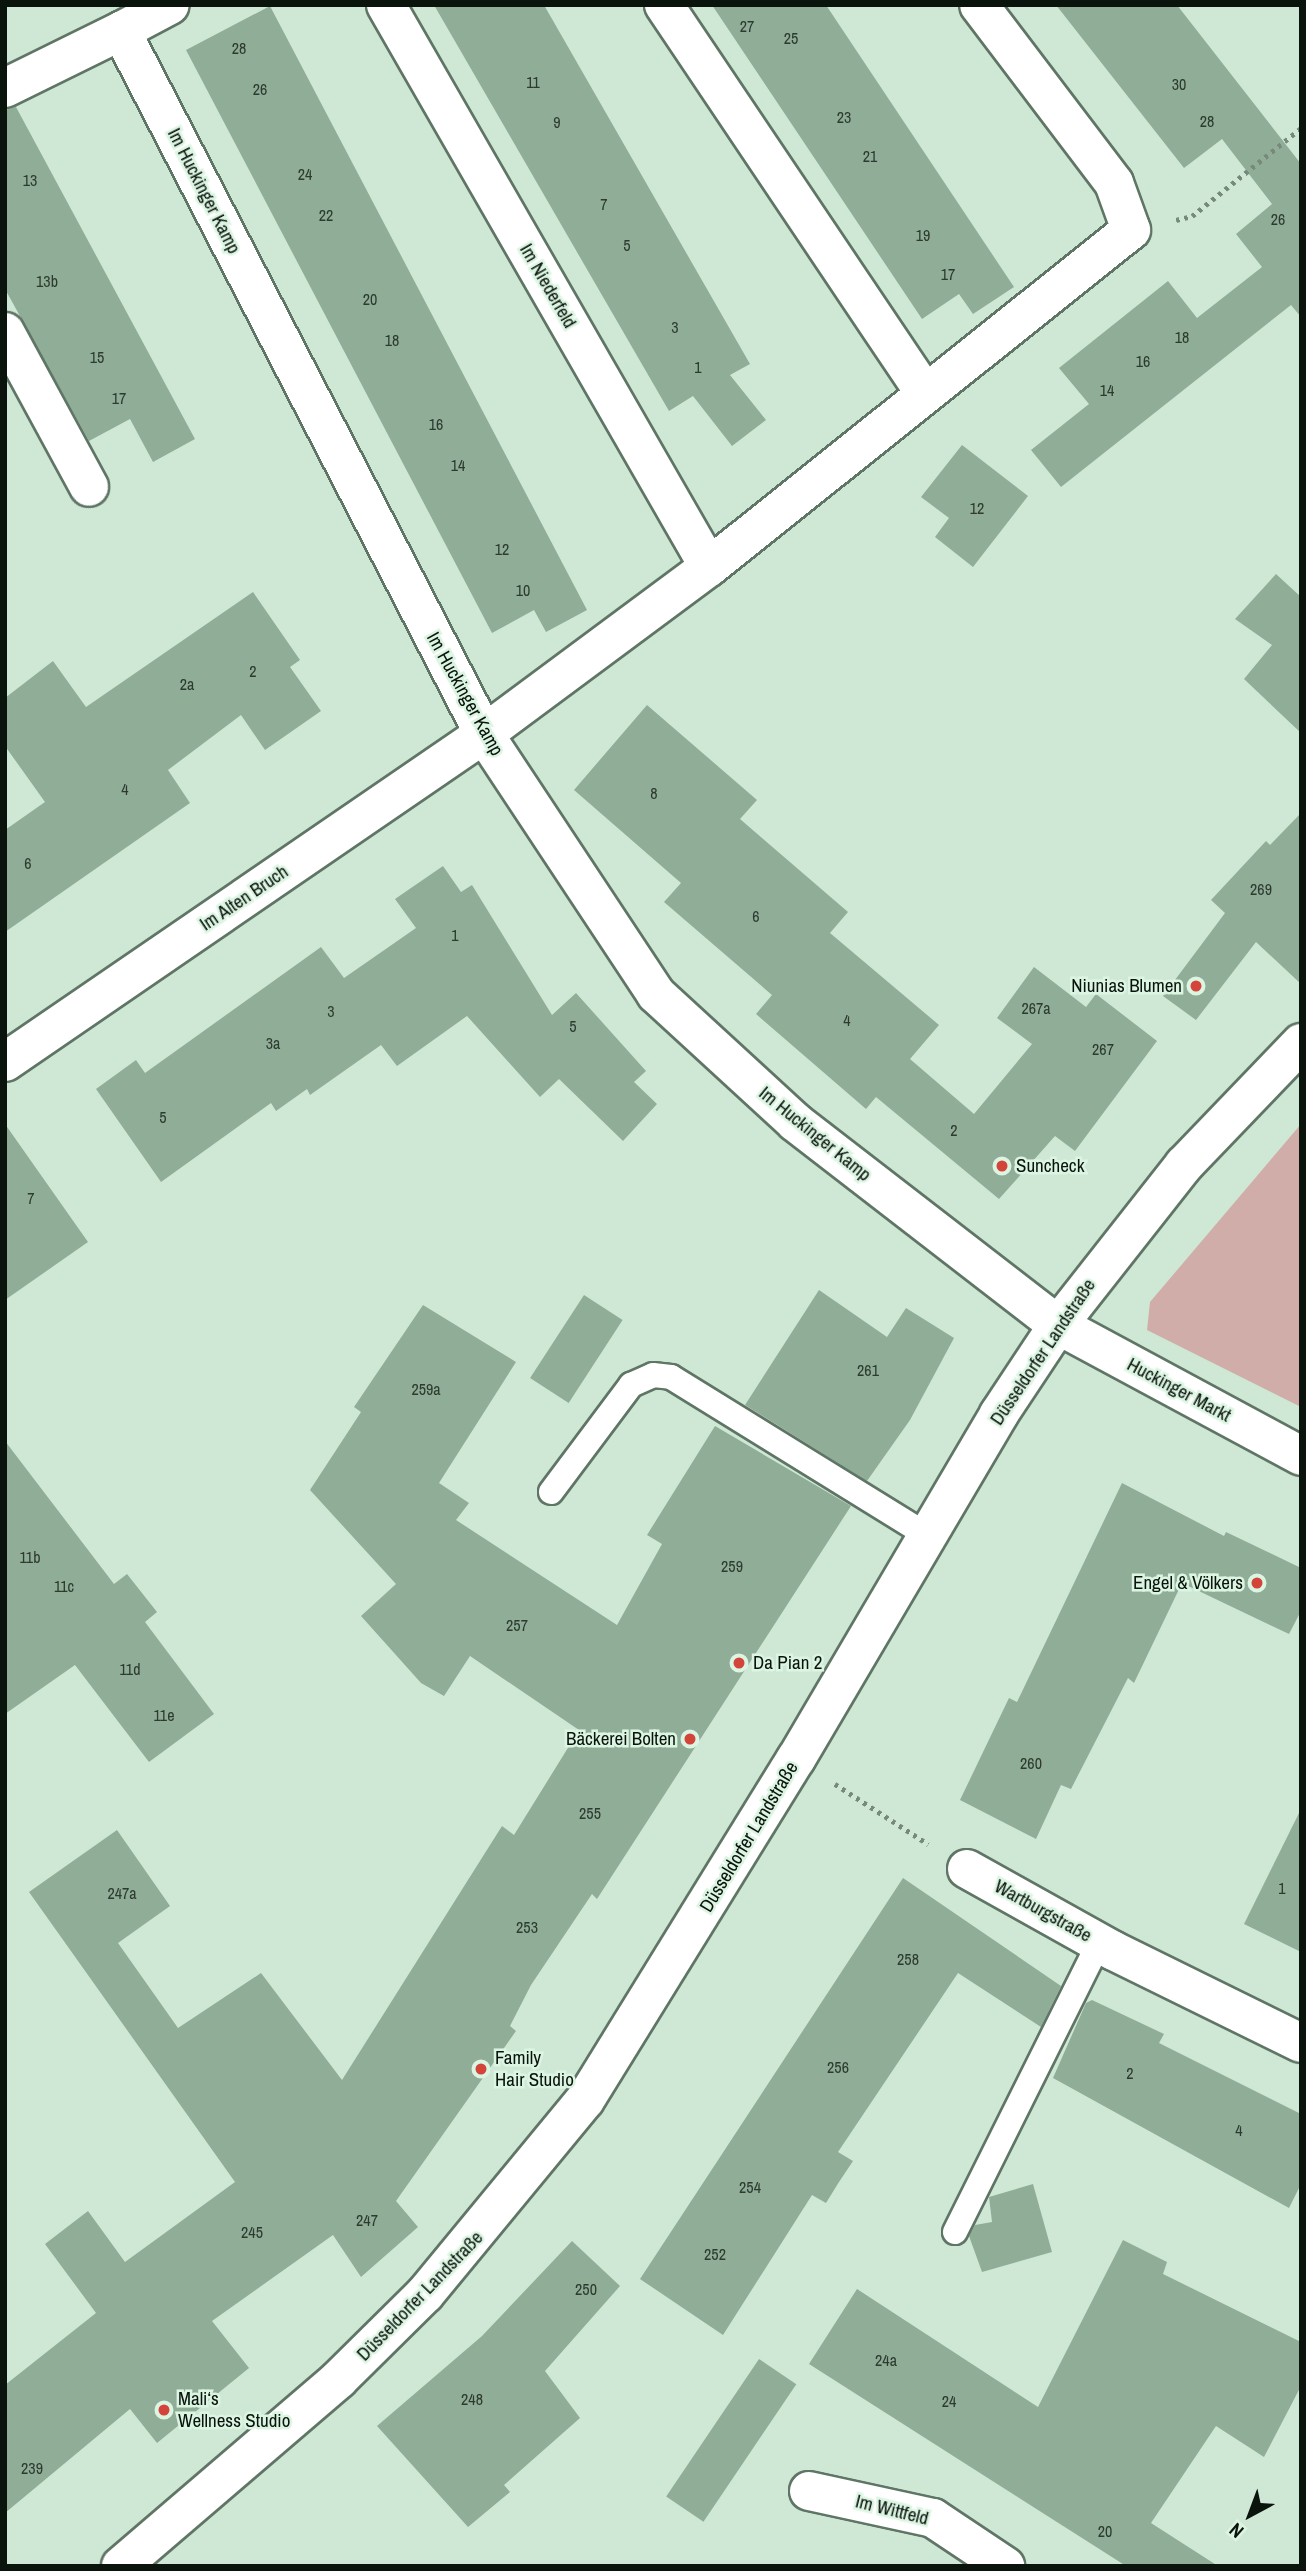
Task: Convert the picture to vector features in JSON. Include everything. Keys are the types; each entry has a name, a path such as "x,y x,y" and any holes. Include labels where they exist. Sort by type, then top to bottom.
{"street":[{"path":"5,88 170,5"},
{"name":"Im Niederfeld","path":"386,5 709,567"},
{"path":"664,5 925,394"},
{"path":"484,734 709,567 1131,230 1114,183 979,5"},
{"name":"Im Huckinger Kamp","path":"121,31 484,734 656,994 795,1122 1058,1325"},
{"path":"5,332 89,487"},
{"name":"Im Alten Bruch","path":"5,1062 484,734"},
{"name":"Düsseldorfer Landstraße","path":"121,2566 339,2379 502,2207 585,2100 796,1759 928,1535 1058,1325 1184,1165 1301,1044"},
{"name":"Huckinger Markt","path":"1058,1325 1301,1456"},
{"name":"Wartburgstraße","path":"967,1869 1099,1943 1301,2043"},
{"name":"Im Wittfeld","path":"809,2491 933,2518 1005,2566"}],"lane":[{"path":"551,1492 631,1385 653,1375 671,1377 928,1535"},
{"path":"955,2232 1099,1943"}],"path":[{"path":"1131,230 1192,216 1301,128"},
{"path":"796,1759 967,1869"}],"shaded area":[{"path":"1301,1124 1301,1407 1147,1330 1150,1302"}],"building":[{"path":"434,5 544,5 750,364 730,375 766,420 732,446 693,396 669,411"},
{"path":"712,5 826,5 1014,287 973,314 959,294 922,319"},
{"path":"1056,5 1177,5 1301,164 1301,317 1291,305 1061,487 1031,450 1089,404 1059,368 1168,281 1197,318 1262,267 1236,234 1272,204 1222,139 1184,168"},
{"path":"270,6 587,610 546,632 534,610 492,633 186,50"},
{"path":"16,107 195,439 153,462 130,419 89,441 5,289 5,110"},
{"path":"962,445 1028,496 973,567 935,537 949,518 921,497"},
{"path":"1276,574 1301,597 1301,733 1244,679 1272,645 1235,619"},
{"path":"253,592 300,660 290,667 321,711 265,750 241,715 168,770 190,803 5,932 5,830 45,802 5,746 5,698 53,661 86,707"},
{"path":"647,705 757,800 740,819 848,912 830,933 939,1025 910,1059 974,1114 1032,1044 997,1018 1034,967 1086,1007 1096,994 1157,1041 1075,1151 1055,1136 999,1199 876,1097 866,1109 756,1014 772,995 664,902 681,883 574,790"},
{"path":"1301,813 1301,984 1256,942 1196,1020 1163,996 1225,913 1211,900 1266,841 1270,845"},
{"path":"443,866 461,892 472,885 552,1015 576,993 646,1071 634,1082 657,1104 623,1141 559,1079 540,1097 467,1016 397,1066 381,1045 310,1095 307,1089 276,1111 271,1103 161,1182 96,1089 136,1060 145,1073 321,947 344,978 416,928 395,899"},
{"path":"5,1124 88,1242 5,1300"},
{"path":"819,1290 887,1337 906,1308 954,1338 910,1420 867,1481 745,1405"},
{"path":"584,1295 623,1320 569,1403 530,1378"},
{"path":"423,1305 516,1362 439,1483 469,1503 456,1520 617,1625 662,1544 647,1535 715,1426 851,1506 597,1899 592,1894 531,1985 510,2026 516,2031 396,2201 418,2227 361,2277 333,2235 212,2321 249,2368 157,2443 130,2409 5,2513 5,2385 96,2313 45,2244 88,2211 125,2262 235,2182 29,1892 117,1830 170,1906 118,1943 178,2028 261,1973 342,2080 502,1826 514,1835 579,1730 470,1656 444,1696 421,1683 361,1616 396,1584 310,1490 361,1412 354,1407"},
{"path":"5,1441 114,1584 127,1574 157,1612 145,1622 214,1714 149,1762 75,1665 5,1714"},
{"path":"1122,1483 1224,1536 1226,1532 1301,1568 1301,1611 1289,1634 1182,1583 1134,1683 1128,1678 1071,1789 1061,1785 1036,1839 960,1800 1009,1698 1017,1702"},
{"path":"1301,1809 1301,1952 1244,1924"},
{"path":"903,1878 1061,1986 1041,2027 958,1973 838,2152 853,2161 826,2203 812,2195 723,2335 640,2279"},
{"path":"1092,2000 1164,2034 1159,2043 1301,2114 1301,2184 1289,2208 1053,2078 1086,2003"},
{"path":"1033,2184 1052,2252 982,2272 969,2236 975,2225 992,2222 989,2197"},
{"path":"1123,2240 1167,2262 1163,2274 1301,2342 1301,2386 1264,2457 1216,2426 1151,2523 1218,2566 1126,2566 809,2364 857,2289 1038,2407"},
{"path":"572,2241 620,2286 545,2371 580,2418 504,2485 510,2492 468,2527 377,2426 482,2336"},
{"path":"759,2359 796,2384 703,2522 666,2497"}],"place":[{"name":"Niunias Blumen","path":"1196,986"},
{"name":"Suncheck","path":"1002,1166"},
{"name":"Engel & Völkers","path":"1257,1583"},
{"name":"Da Pian 2","path":"739,1663"},
{"name":"Bäckerei Bolten","path":"690,1739"},
{"name":"Family Hair Studio","path":"481,2069"},
{"name":"Mali‘s Wellness Studio","path":"164,2410"}]}
